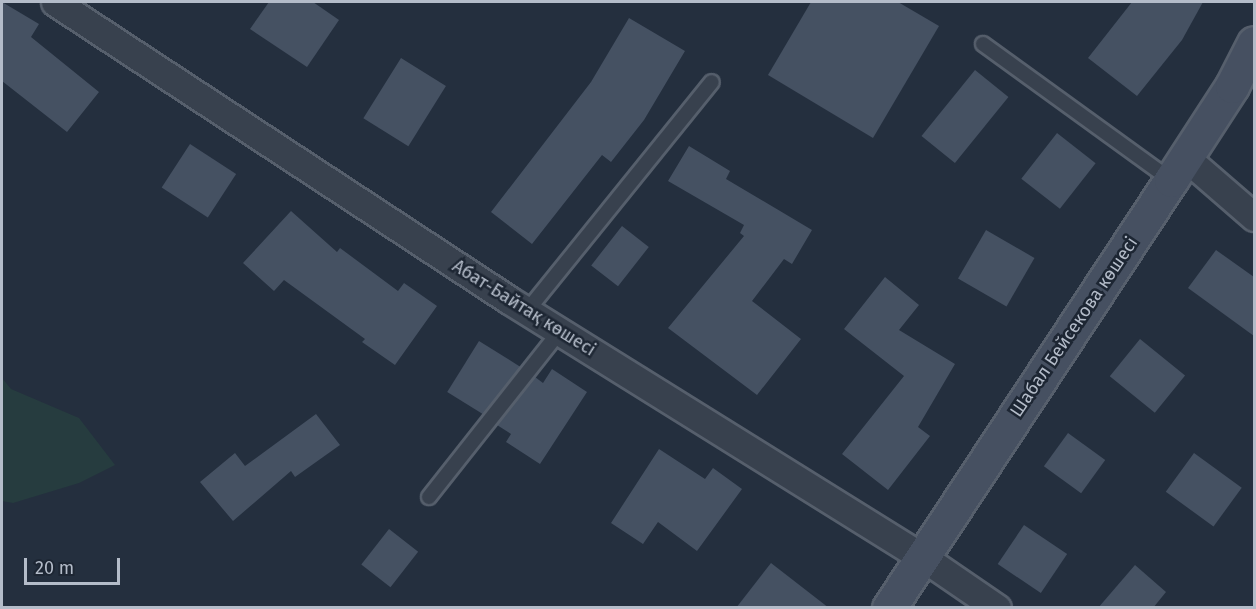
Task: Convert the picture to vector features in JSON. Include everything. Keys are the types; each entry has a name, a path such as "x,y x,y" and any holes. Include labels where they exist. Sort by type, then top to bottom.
{"main road":[{"name":"Шабал Бейсекова көшесі","path":"889,608 921,556 1232,86 1254,43"}],"street":[{"name":"Абат-Байтақ көшесі","path":"55,2 527,311 921,556 998,608"},
{"path":"1178,169 1254,217"}],"lane":[{"path":"983,44 1178,169"},
{"path":"527,311 712,82"},
{"path":"429,497 560,332"}],"green space":[{"path":"2,378 11,389 79,418 115,465 79,483 13,503 2,501"}],"building":[{"path":"2,2 39,24 31,37 99,92 67,132 2,81"},
{"path":"269,2 313,2 339,20 307,67 250,29"},
{"path":"811,2 898,2 939,26 873,138 768,75"},
{"path":"1132,2 1203,2 1182,40 1137,96 1088,58"},
{"path":"629,18 685,51 644,120 611,162 602,155 532,244 491,212 591,82"},
{"path":"401,58 446,86 408,146 363,118"},
{"path":"975,70 1008,97 955,163 922,136"},
{"path":"1057,133 1096,163 1060,209 1021,179"},
{"path":"190,144 236,174 208,218 162,188"},
{"path":"689,146 730,171 726,179 812,230 792,264 784,259 752,301 801,339 757,395 668,328 744,236 740,233 744,225 668,181"},
{"path":"291,211 337,252 340,248 398,291 404,283 437,306 395,365 362,342 365,339 284,280 274,291 243,263"},
{"path":"622,226 649,247 618,286 591,265"},
{"path":"986,230 1034,258 1006,306 958,278"},
{"path":"1216,250 1254,277 1254,336 1188,288"},
{"path":"885,277 919,305 899,330 955,364 918,427 930,436 888,490 842,454 904,376 844,329"},
{"path":"1140,339 1185,376 1155,413 1110,376"},
{"path":"479,341 521,367 489,418 447,392"},
{"path":"552,369 587,392 540,464 506,442 511,434 497,425 535,377 543,383"},
{"path":"316,414 340,445 295,477 291,471 233,521 200,482 235,453 245,466"},
{"path":"1068,433 1105,460 1081,493 1044,466"},
{"path":"659,449 705,479 713,468 742,489 697,551 658,522 643,544 611,523"},
{"path":"1194,453 1242,488 1214,527 1166,492"},
{"path":"1024,525 1067,554 1041,593 998,564"},
{"path":"389,529 418,552 390,587 361,564"},
{"path":"771,563 829,608 736,608"},
{"path":"1135,565 1166,592 1153,608 1098,608"}]}
